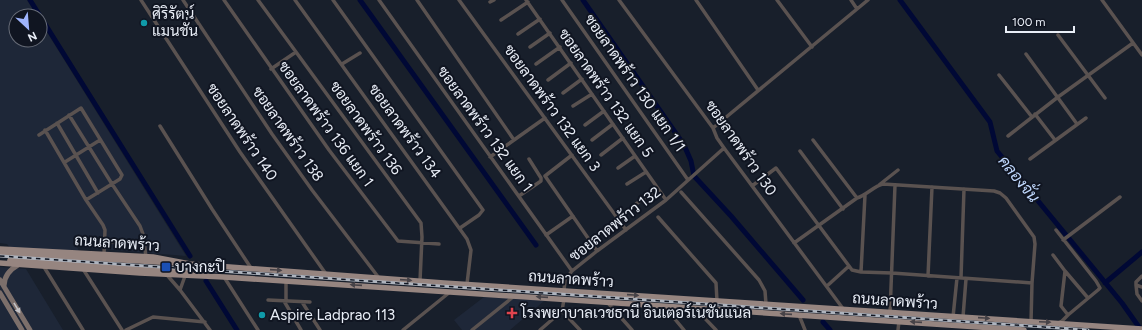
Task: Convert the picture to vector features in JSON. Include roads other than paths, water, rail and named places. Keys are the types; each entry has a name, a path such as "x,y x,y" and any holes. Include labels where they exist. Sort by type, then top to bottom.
{"main road":[{"name":"ถนนลาดพร้าว","path":"0,249 146,257 169,259 190,264 420,281 1142,329"},
{"path":"0,253 190,264"},
{"path":"0,259 185,272 215,276"},
{"name":"ถนนลาดพร้าว","path":"0,263 167,275 215,276 899,321 959,328 1024,330"},
{"path":"696,300 696,308"},
{"path":"707,300 707,309"}],"street":[{"name":"ซอยลาดพร้าว 140","path":"141,0 240,152 326,274"},
{"name":"ซอยลาดพร้าว 138","path":"183,0 272,134 312,190 379,278"},
{"name":"ซอยลาดพร้าว 136 แยก 1","path":"224,0 329,150 398,241 439,244"},
{"name":"ซอยลาดพร้าว 136","path":"258,0 421,223 420,281"},
{"name":"ซอยลาดพร้าว 134","path":"295,0 470,244 471,250 466,284"},
{"path":"333,0 483,210 479,215 460,228"},
{"name":"ซอยลาดพร้าว 132 แยก 1","path":"379,0 572,271"},
{"path":"417,0 514,140"},
{"name":"ซอยลาดพร้าว 132 แยก 3","path":"459,0 626,230"},
{"name":"ซอยลาดพร้าว 130 แยก 1/1","path":"562,0 689,179"},
{"name":"ซอยลาดพร้าว 130","path":"619,0 713,128 717,138 724,148 844,310"},
{"path":"696,0 758,90"},
{"path":"777,0 812,46"},
{"path":"851,0 857,9"},
{"path":"713,128 868,0"},
{"path":"1102,0 1142,55"},
{"path":"501,20 527,1"},
{"name":"ซอยลาดพร้าว 132 แยก 5","path":"527,1 666,200"},
{"path":"518,34 540,19"},
{"path":"530,47 550,32"},
{"path":"1058,35 1105,98"},
{"path":"1008,136 1087,75 1133,43"},
{"path":"536,64 560,47"},
{"path":"271,69 296,52"},
{"path":"342,64 360,53"},
{"path":"1026,54 1077,124"},
{"path":"548,80 571,63"},
{"path":"999,75 1055,140"},
{"path":"563,93 582,79"},
{"path":"573,106 592,94"},
{"path":"39,135 82,108 122,175 120,179 86,200"},
{"path":"585,125 604,112"},
{"path":"69,115 140,226 145,244 146,257"},
{"path":"490,157 545,118"},
{"path":"1030,159 1086,118"},
{"path":"57,123 98,193"},
{"path":"592,140 613,124"},
{"path":"160,126 212,210 251,268"},
{"path":"46,130 86,200 103,225 105,230 104,254"},
{"path":"601,155 623,138"},
{"path":"65,162 100,140"},
{"path":"813,140 858,198"},
{"name":"ซอยลาดพร้าว 132","path":"564,291 565,280 572,271 666,200 724,148"},
{"path":"800,151 843,209"},
{"path":"572,155 545,176 597,251"},
{"path":"618,168 635,156"},
{"path":"519,196 541,181 541,178 529,159"},
{"path":"752,186 776,168 852,270 862,272 1032,283"},
{"path":"794,243 858,198 878,186 898,170"},
{"path":"627,184 646,172"},
{"path":"878,186 896,185 964,189 1000,193 1006,198 1034,237 1035,244 1031,322"},
{"path":"890,313 896,185"},
{"path":"928,276 932,187"},
{"path":"636,204 658,189"},
{"path":"953,317 959,278 964,189"},
{"path":"681,192 759,280 765,291 766,304"},
{"path":"862,272 865,195"},
{"path":"1064,240 1120,196"},
{"path":"546,235 573,216"},
{"path":"658,217 716,283 717,301"},
{"path":"1056,230 1099,284 1100,288 1060,323 1059,330"},
{"path":"105,242 145,244"},
{"path":"1053,255 1088,298"},
{"path":"4,287 4,281 7,273 18,265"},
{"path":"44,266 83,330"},
{"path":"827,286 848,266"},
{"path":"83,269 122,330"},
{"path":"1065,271 1061,306 1068,315"},
{"path":"167,275 210,330"},
{"path":"180,290 185,276"},
{"path":"1142,276 1136,282 1139,286 1138,294 1142,301"},
{"path":"224,277 258,330"},
{"path":"963,317 966,279"},
{"path":"0,280 30,330"},
{"path":"286,281 285,301 301,330"},
{"path":"403,330 450,292"},
{"path":"0,294 22,330"},
{"path":"472,330 514,296"},
{"path":"540,330 562,310 564,299"},
{"path":"268,300 310,302"},
{"path":"302,302 320,330"},
{"path":"608,303 632,330"},
{"path":"664,306 684,330"},
{"path":"696,308 716,330"},
{"path":"562,310 580,330"},
{"path":"799,315 805,330"},
{"path":"126,330 154,317 204,322"},
{"path":"898,330 899,321"},
{"path":"1060,323 1064,330"}],"waterway":[{"path":"30,0 190,256"},
{"path":"360,0 536,245"},
{"path":"583,0 684,145 691,161 694,176 731,216 803,300"},
{"name":"คลองจั่น","path":"900,0 990,122 997,151 1122,303 1141,330"},
{"path":"1105,283 1142,252"},
{"path":"206,281 237,330"},
{"path":"823,322 830,330"}],"railway":[{"path":"0,256 1088,330"}],"place":[{"name":"ศิริรัตน์ แมนชั่น","path":"144,23"},
{"name":"บางกะปิ","path":"166,267"},
{"name":"โรงพยาบาลเวชธานี อินเตอร์เนชันแนล","path":"512,313"},
{"name":"Aspire Ladprao 113","path":"262,315"}]}
